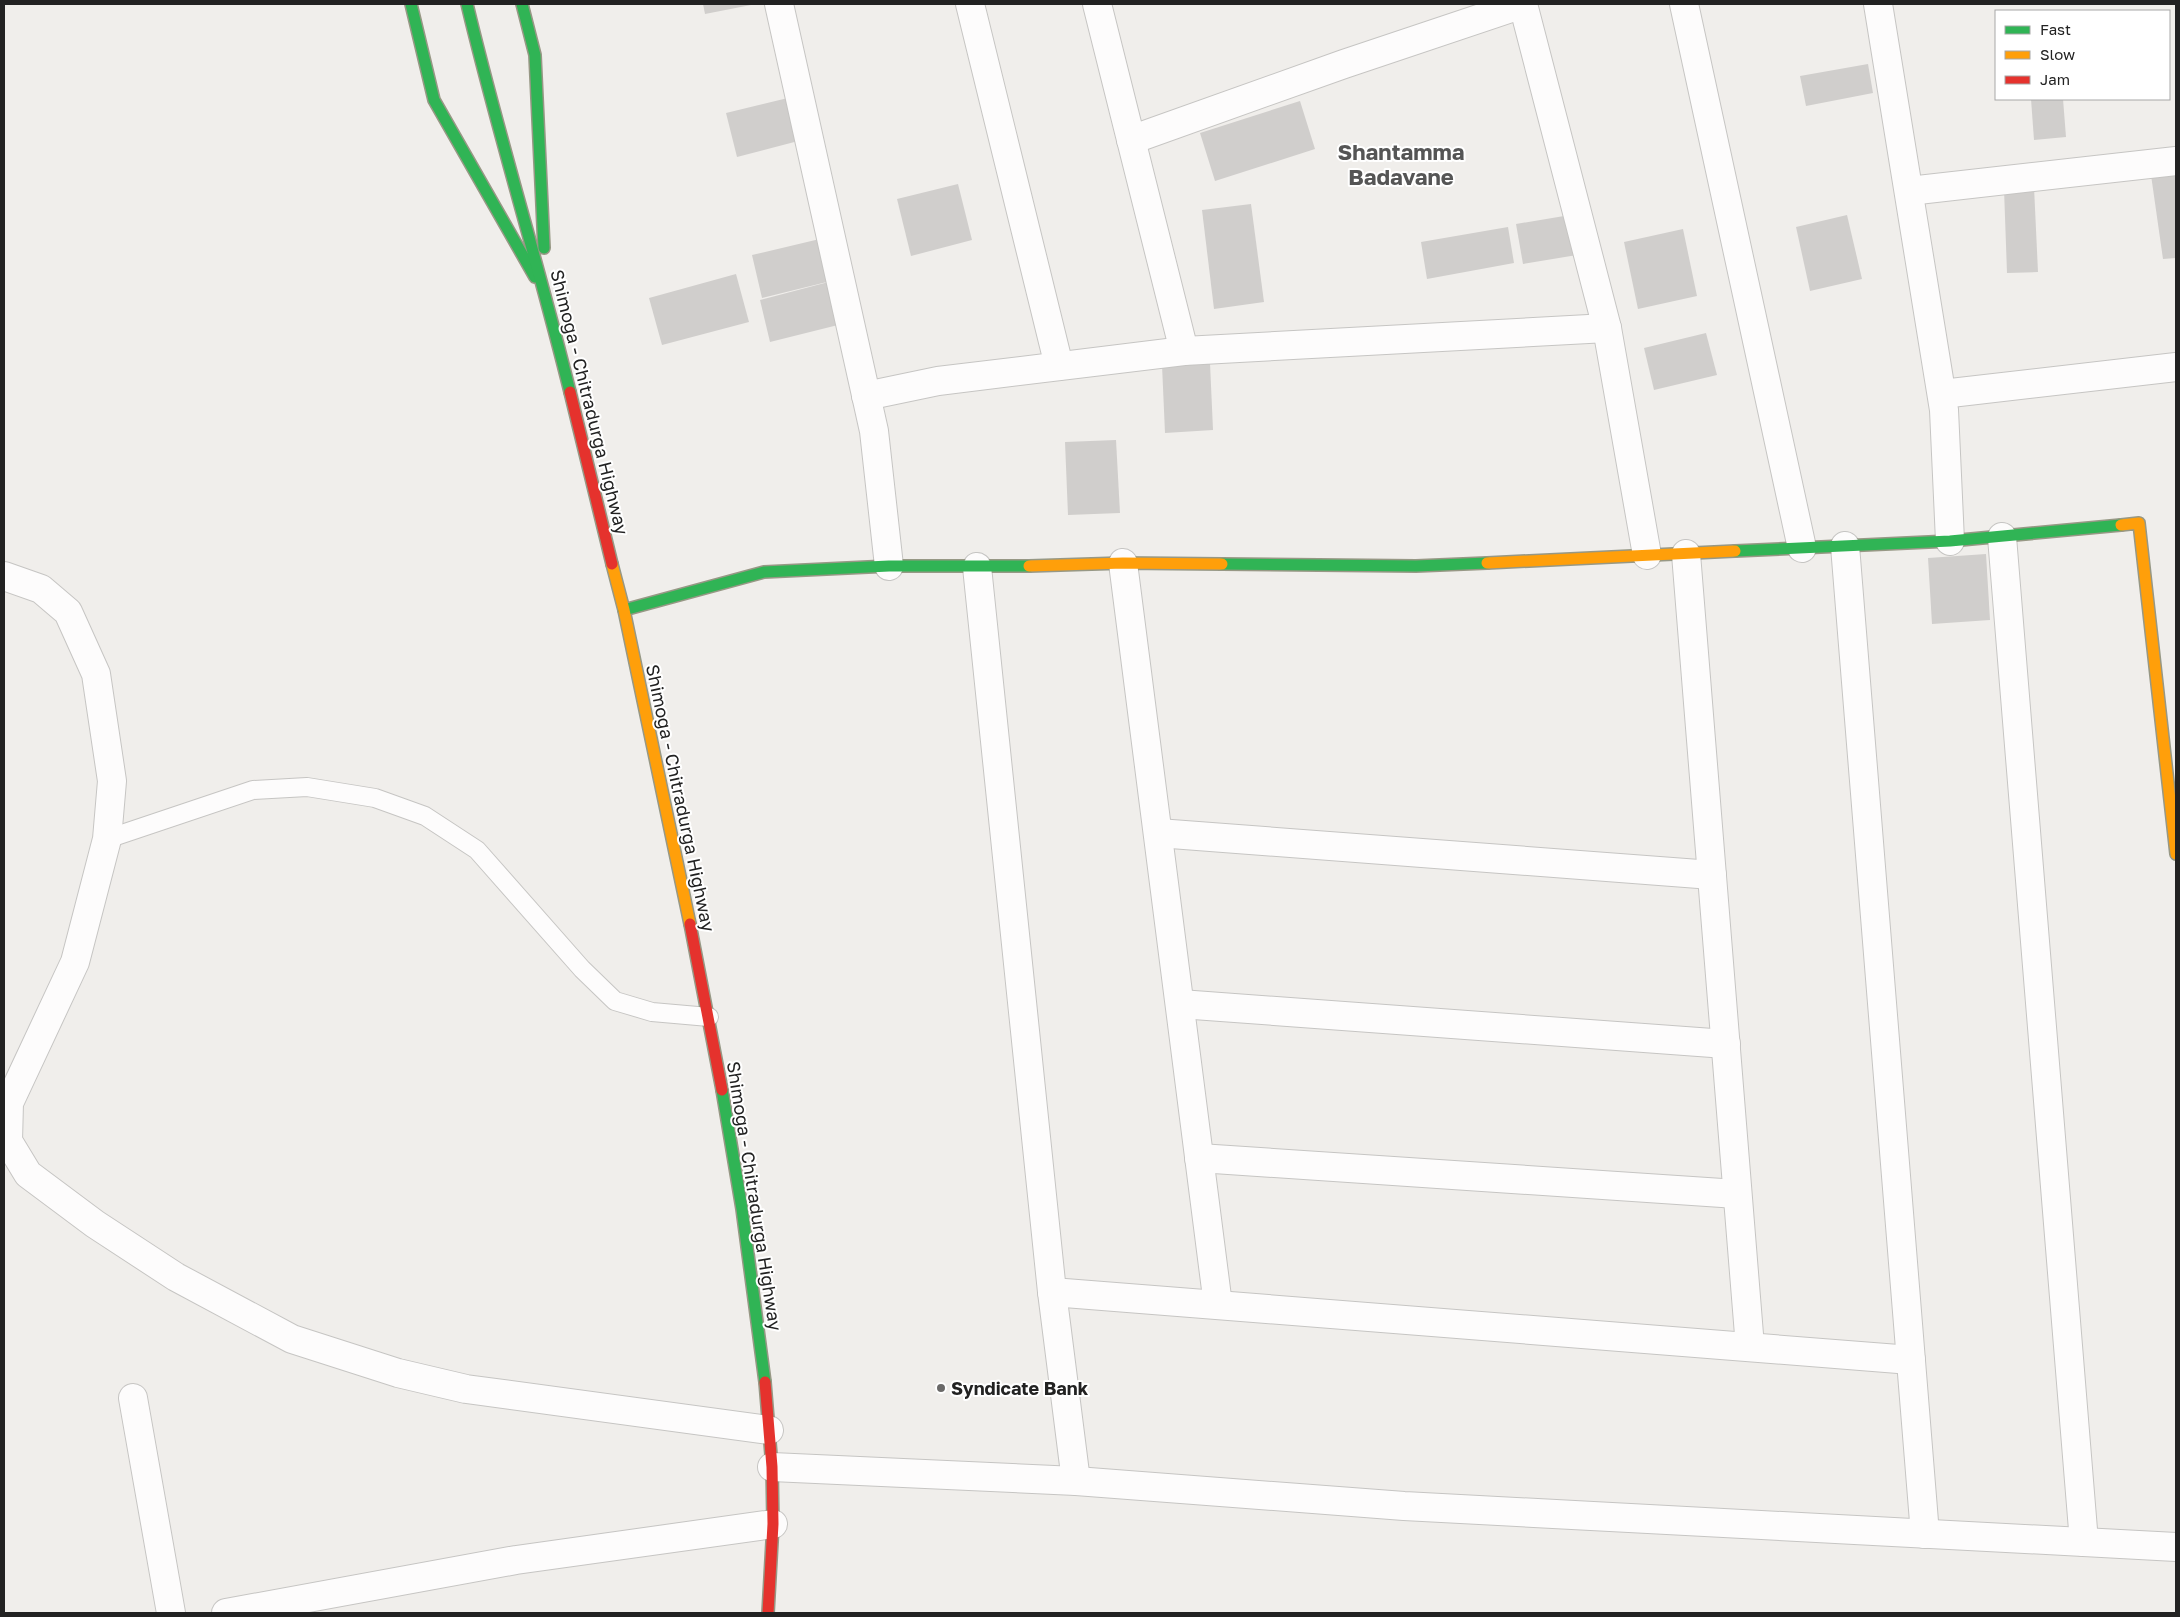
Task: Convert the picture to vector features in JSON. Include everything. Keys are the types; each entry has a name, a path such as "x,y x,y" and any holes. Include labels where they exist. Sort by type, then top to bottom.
{"street":[{"path":"411,4 434,100 546,296"},
{"name":"Shimoga - Chitradurga Highway","path":"467,4 490,97 546,296 624,610 709,1017 742,1209 764,1367 772,1467 773,1524 768,1613"},
{"path":"522,4 534,55 546,296"},
{"path":"779,4 874,431 889,566"},
{"path":"970,4 1059,366"},
{"path":"1097,4 1184,351"},
{"path":"1131,140 1344,64 1523,4 1607,328 1647,555"},
{"path":"1684,4 1802,548"},
{"path":"1878,4 1942,394 1950,541"},
{"path":"1909,191 2176,161"},
{"path":"866,396 938,381 1184,351 1607,328"},
{"path":"1942,394 2176,367"},
{"path":"624,610 764,572 889,566 977,567 1123,563 1416,566 1950,541 2139,523 2176,854"},
{"path":"2002,537 2084,1542"},
{"path":"1844,546 1925,1534"},
{"path":"1686,554 1750,1347"},
{"path":"1123,563 1218,1305"},
{"path":"977,567 1052,1292 1076,1481"},
{"path":"4,576 41,589 68,612 96,674 112,780 107,839 75,962 9,1103 6,1140 28,1174 95,1224 176,1277 292,1339 398,1373 466,1389 769,1430"},
{"path":"1158,833 1712,875"},
{"path":"1180,1004 1726,1044"},
{"path":"1199,1158 1737,1194"},
{"path":"1052,1292 1911,1360"},
{"path":"134,1398 171,1613"},
{"path":"772,1467 1076,1481 1414,1507 2176,1547"},
{"path":"226,1613 302,1607 516,1560 773,1524"}],"lane":[{"path":"107,839 253,790 307,787 375,798 425,816 477,850 582,969 615,1002 652,1012 709,1017"}],"building":[{"path":"703,4 751,4 751,5 705,14"},
{"path":"1868,64 1873,93 1806,106 1800,76"},
{"path":"792,97 802,140 737,157 726,113"},
{"path":"2031,100 2063,100 2066,137 2034,140"},
{"path":"1300,101 1315,149 1215,181 1200,133"},
{"path":"2176,171 2176,258 2163,259 2151,175"},
{"path":"958,184 972,240 911,256 897,199"},
{"path":"2034,187 2038,272 2007,273 2004,189"},
{"path":"1251,204 1264,302 1214,309 1202,210"},
{"path":"1570,215 1577,255 1523,264 1516,224"},
{"path":"1847,215 1862,279 1810,291 1796,227"},
{"path":"1508,227 1514,263 1427,279 1421,242"},
{"path":"1683,229 1697,296 1638,309 1624,242"},
{"path":"828,237 839,279 762,298 752,255"},
{"path":"736,274 749,322 662,345 649,298"},
{"path":"836,280 846,323 770,342 760,300"},
{"path":"1706,333 1717,375 1654,390 1644,348"},
{"path":"1210,363 1213,430 1165,433 1162,365"},
{"path":"1116,440 1120,513 1068,515 1065,442"},
{"path":"1986,554 1990,620 1932,624 1928,558"}],"traffic: fast":[{"path":"411,4 434,100 535,277"},
{"path":"467,4 570,392"},
{"path":"522,4 535,55 544,248"},
{"path":"1735,551 1950,541 2121,525"},
{"path":"1222,564 1416,566 1487,563"},
{"path":"624,610 764,572 889,566 1029,566"},
{"path":"722,1090 742,1209 765,1382"}],"traffic: slow":[{"path":"2121,525 2139,523 2176,854"},
{"path":"1487,563 1735,551"},
{"path":"1029,566 1123,563 1222,564"},
{"path":"612,564 624,610 690,924"}],"traffic: jam":[{"path":"570,392 612,564"},
{"path":"690,924 722,1090"},
{"path":"765,1382 772,1467 773,1524 768,1613"}],"place":[{"name":"Syndicate Bank","path":"941,1388"}],"district":[{"name":"Shantamma Badavane","path":"1401,164"}]}
